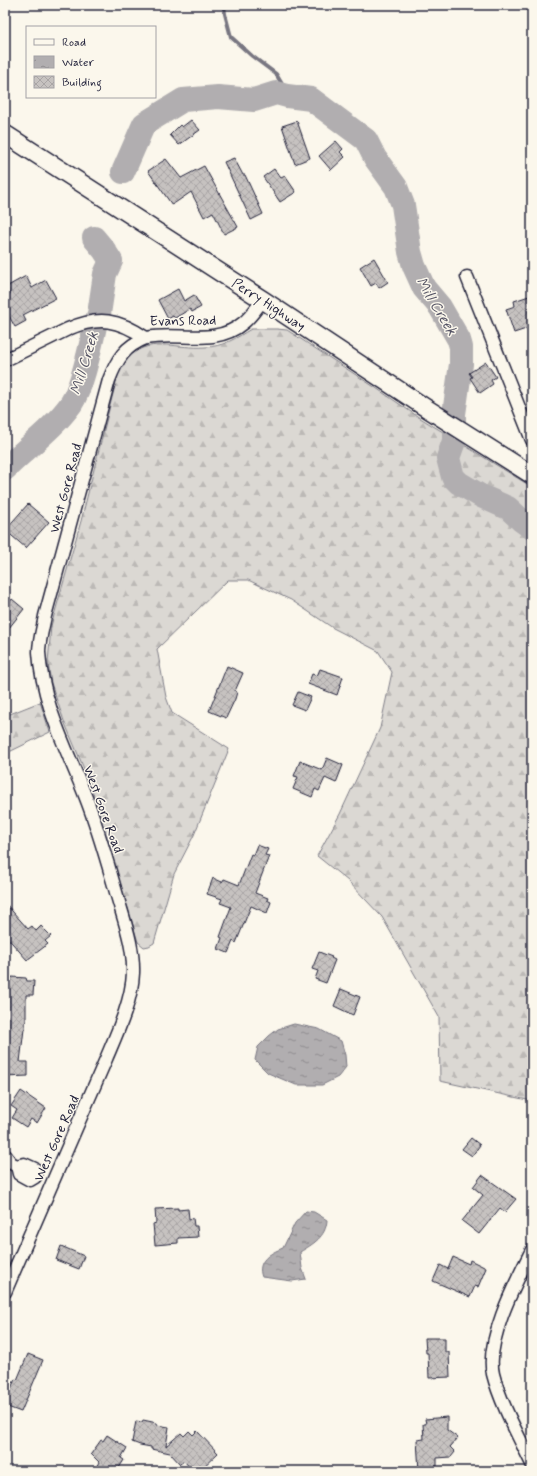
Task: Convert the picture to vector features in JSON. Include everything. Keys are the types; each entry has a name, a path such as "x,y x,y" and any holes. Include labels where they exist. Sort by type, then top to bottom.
{"main road":[{"name":"Perry Highway","path":"5,134 263,300 423,406 532,475"}],"street":[{"path":"467,276 532,440"},
{"name":"Evans Road","path":"5,360 33,345 76,326 105,321 126,326 146,338 166,335 205,337 224,334 237,328 245,322 263,300"},
{"name":"West Gore Road","path":"5,1292 106,1060 131,990 133,961 128,932 100,836 49,705 39,651 45,616 109,380 119,359 129,346 146,338"},
{"path":"5,1155 17,1166 24,1164 35,1169 35,1177 52,1183"},
{"path":"532,1250 505,1309 494,1340 492,1355 493,1373 498,1389 532,1464"}],"green space":[{"path":"251,329 287,330 417,416 532,487 532,1101 440,1081 439,1017 382,917 348,881 317,856 340,814 380,728 392,672 378,651 333,628 291,600 248,580 228,580 157,649 166,697 172,713 229,749 194,835 174,874 154,943 144,947 138,942 90,783 64,721 51,683 48,663 51,626 81,521 118,374 127,359 130,355 148,346 166,345 212,347 240,336"},
{"path":"40,702 50,732 5,754 5,716"}],"water":[{"path":"294,1024 319,1029 341,1041 345,1055 346,1067 338,1077 322,1085 296,1085 268,1073 255,1060 258,1047 269,1036 278,1029"},
{"path":"306,1211 314,1212 327,1220 324,1231 318,1239 300,1252 302,1268 306,1279 292,1281 262,1277 261,1266 265,1258 273,1252 283,1248 295,1223"}],"building":[{"path":"191,120 200,130 179,145 170,135 180,125 182,127"},
{"path":"297,121 310,158 295,164 282,126"},
{"path":"336,141 343,149 340,152 345,157 331,170 319,156"},
{"path":"234,158 243,175 245,175 263,214 251,220 224,162"},
{"path":"166,159 181,178 204,166 238,227 224,234 213,212 204,217 191,192 172,205 148,171"},
{"path":"274,169 281,178 285,176 296,192 280,202 263,177"},
{"path":"374,258 388,282 379,288 376,283 371,286 360,267"},
{"path":"26,276 32,288 46,280 56,298 23,315 26,321 15,327 5,309 5,296 10,294 6,287"},
{"path":"178,289 184,301 194,295 201,307 192,312 190,309 175,318 173,316 168,319 158,300"},
{"path":"532,295 532,327 514,333 506,309 515,306 514,301"},
{"path":"486,362 496,377 491,380 493,384 480,393 470,378 472,377 469,373"},
{"path":"28,504 49,522 26,548 5,530"},
{"path":"12,599 24,609 5,633 5,609"},
{"path":"227,666 243,673 235,691 237,692 235,699 226,718 209,711"},
{"path":"320,669 343,677 337,695 308,684 312,674 317,676"},
{"path":"298,692 311,697 305,710 292,705"},
{"path":"327,758 343,765 336,783 325,778 319,791 315,789 312,797 293,789 298,777 294,776 300,761 322,770"},
{"path":"257,845 268,849 265,855 269,856 255,893 268,898 267,900 271,902 267,913 251,906 236,943 233,941 228,953 218,949 222,938 220,937 231,907 220,903 222,899 207,894 213,878 222,882 224,879 239,885 251,854 253,855"},
{"path":"5,903 28,929 32,926 36,931 41,926 51,936 45,941 48,944 27,960 5,935"},
{"path":"319,952 332,957 331,958 335,960 326,983 315,979 318,971 312,969"},
{"path":"5,978 26,978 27,981 34,981 33,995 26,995 26,1022 20,1062 28,1062 28,1076 5,1077"},
{"path":"341,989 360,997 353,1015 334,1006"},
{"path":"21,1091 46,1108 37,1123 31,1119 26,1127 12,1118 17,1110 11,1106"},
{"path":"471,1138 480,1145 472,1156 462,1149"},
{"path":"482,1175 516,1199 505,1212 500,1208 479,1234 462,1221 483,1195 473,1187"},
{"path":"178,1208 178,1210 188,1209 189,1219 193,1218 194,1226 197,1226 198,1237 178,1238 178,1243 155,1245 153,1224 156,1223 155,1209"},
{"path":"61,1246 84,1256 79,1269 56,1260"},
{"path":"453,1257 469,1264 470,1260 486,1268 478,1287 475,1286 470,1297 433,1281 440,1265 448,1269"},
{"path":"425,1338 445,1338 445,1352 449,1352 450,1377 429,1378 428,1353 426,1353"},
{"path":"28,1354 43,1360 21,1412 5,1406 5,1403"},
{"path":"447,1417 447,1430 458,1438 450,1447 455,1452 451,1457 437,1458 437,1466 429,1467 430,1471 419,1471 417,1440 424,1439 423,1424 426,1424 425,1419"},
{"path":"143,1420 169,1427 166,1446 181,1433 184,1436 189,1431 193,1435 197,1431 218,1453 199,1471 193,1471 184,1461 180,1464 170,1453 151,1449 151,1447 132,1442 136,1421 142,1422"},
{"path":"107,1435 127,1448 121,1458 124,1460 117,1471 94,1471 99,1462 91,1454 101,1440 103,1441"}],"waterway":[{"name":"Mill Creek","path":"224,5 231,37 252,56 276,74 289,96"},
{"name":"Mill Creek","path":"123,172 144,124 183,100 218,97 254,100 276,93 311,99 366,140 375,158 396,187 403,205 410,252 414,266 424,288 440,307 459,340 461,347 461,364 454,414 454,441 448,458 453,477 459,483 481,496 508,508 532,528"},
{"name":"Mill Creek","path":"5,469 56,422 71,404 79,387 99,314 105,274 111,261 94,238"}]}
